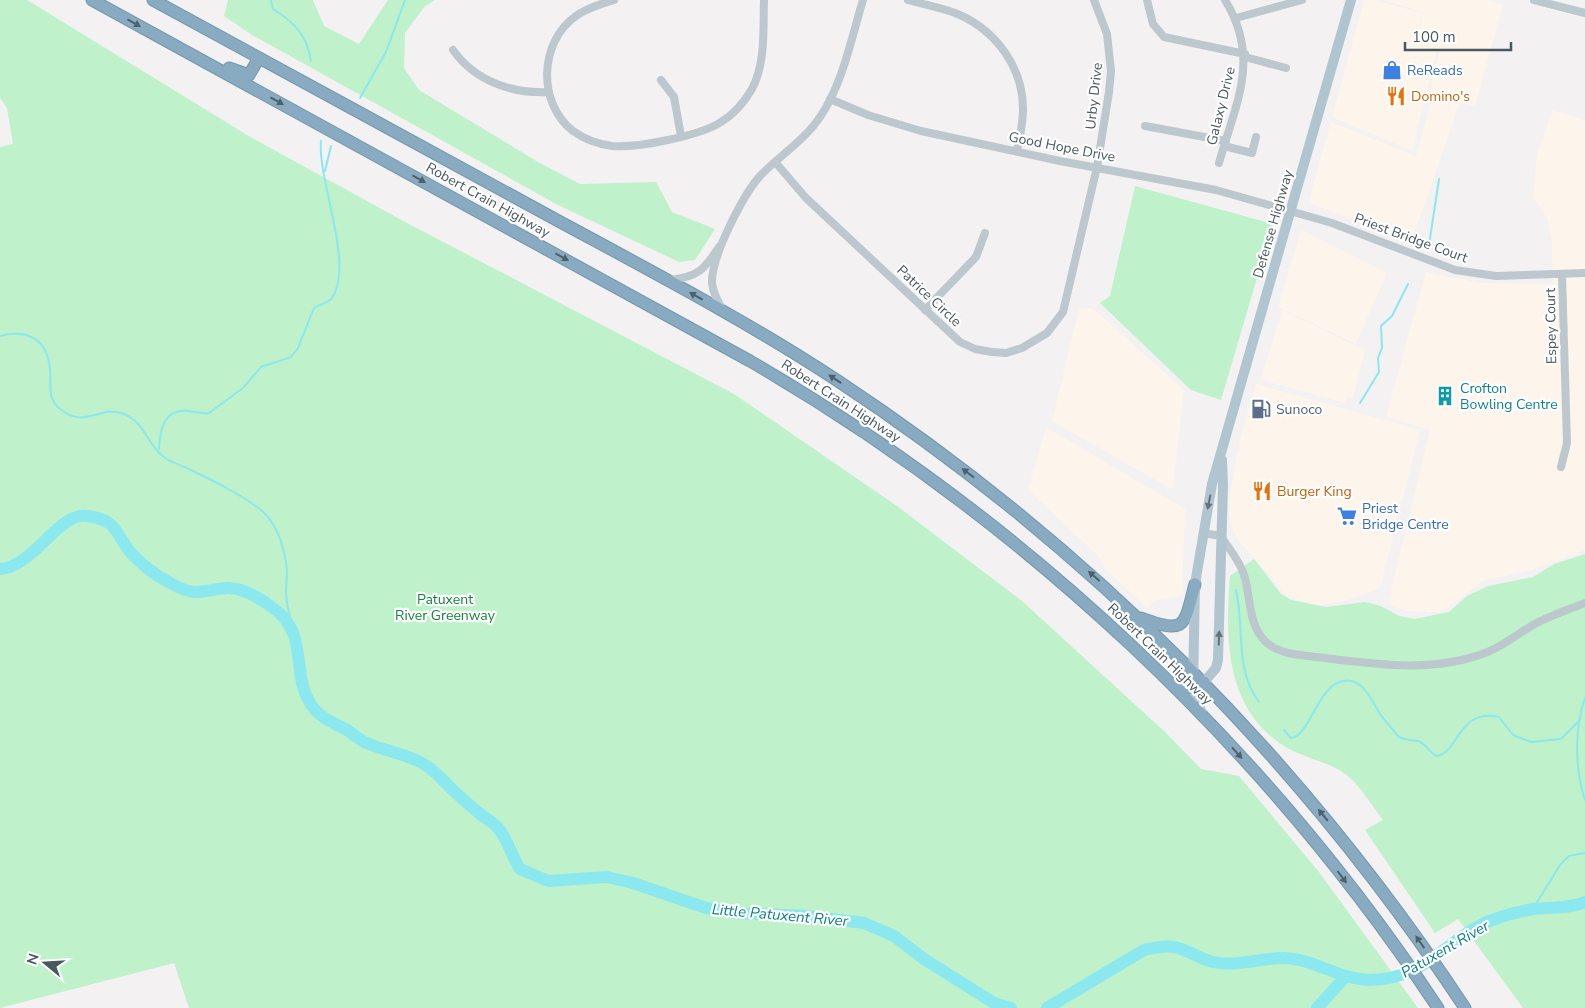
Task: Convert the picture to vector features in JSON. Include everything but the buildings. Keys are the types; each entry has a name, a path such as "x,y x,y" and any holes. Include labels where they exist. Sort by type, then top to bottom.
{"highway":[{"name":"Robert Crain Highway","path":"92,0 750,361 824,405 927,476 1003,534 1078,597 1204,717 1290,813 1386,934 1436,1006"},
{"name":"Robert Crain Highway","path":"153,0 724,312 839,382 942,454 1026,518 1137,616 1193,670 1308,796 1350,847 1405,921 1465,1008"},
{"path":"182,49 245,75 251,74 259,58"},
{"path":"1137,616 1165,627 1176,627 1185,620 1195,584"},
{"path":"1173,686 1184,690 1193,689 1204,682"}],"main road":[{"name":"Defense Highway","path":"1204,717 1196,702 1193,689 1195,584 1212,484 1222,455 1351,0"},
{"name":"Defense Highway","path":"1204,682 1216,668 1218,660 1224,485 1222,455"}],"street":[{"path":"614,0 591,8 576,16 556,38 548,62 549,92 562,119 573,131 598,144 627,146 702,132 723,122 744,101 752,88 762,56 764,0"},
{"path":"668,280 684,278 700,272 707,265 750,189 762,174 808,132 830,100 844,64 863,0"},
{"path":"908,0 960,14 982,27 1002,46 1016,70 1023,97 1022,125 1017,151"},
{"name":"Urby Drive","path":"1094,0 1108,34 1111,71 1097,167"},
{"path":"1147,0 1153,24 1156,30 1164,37 1245,56 1286,68"},
{"name":"Galaxy Drive","path":"1219,163 1243,78 1245,56 1236,18 1225,0"},
{"path":"1236,18 1302,0"},
{"path":"1534,0 1585,13"},
{"path":"454,50 471,69 504,87 521,92 549,92"},
{"path":"661,80 674,97 681,136"},
{"name":"Good Hope Drive","path":"830,100 892,124 1017,151 1189,184 1291,212"},
{"path":"1145,126 1225,143 1252,153 1256,137"},
{"name":"Patrice Circle","path":"776,163 806,198 949,334 975,349 1006,353 1022,348 1047,333 1063,312 1097,167"},
{"name":"Priest Bridge Court","path":"1291,212 1350,228 1455,270 1496,276 1585,273"},
{"path":"925,310 976,257 986,233"},
{"path":"724,312 715,295 712,275 726,234"},
{"name":"Espey Court","path":"1561,467 1567,444 1562,274"},
{"path":"1203,533 1221,536 1244,574 1252,616 1262,638 1276,648 1295,654 1367,664 1394,665 1447,662 1490,650 1534,625 1585,603"}],"shaded area":[{"path":"1364,0 1375,0 1422,13 1415,43 1437,50 1412,151 1332,117"},
{"path":"1382,0 1487,0 1503,5 1475,106 1460,103 1412,240 1308,203 1331,122 1416,156 1431,101 1433,74 1440,50 1416,42 1423,12"},
{"path":"1552,110 1585,120 1585,550 1531,570 1482,581 1449,607 1438,612 1406,611 1388,604 1430,430 1386,417 1426,272 1478,283 1553,284 1552,242 1547,218 1533,197 1537,154"},
{"path":"1301,230 1387,273 1356,344 1278,307"},
{"path":"1093,308 1184,390 1173,490 1052,421 1079,309"},
{"path":"1282,310 1365,350 1353,398 1347,397 1345,403 1261,380"},
{"path":"1256,384 1420,430 1380,588 1348,600 1322,605 1304,602 1287,595 1237,539 1229,512 1232,481 1241,436"},
{"path":"1046,427 1185,509 1182,596 1154,601 1147,608 1107,571 1097,555 1028,490"}],"green space":[{"name":"Patuxent River Greenway","path":"0,0 27,0 252,138 407,223 734,394 897,506 1022,601 1165,732 1201,769 1239,776 1319,872 1418,1008 189,1008 174,963 0,1008 0,147 13,144 7,108 0,98"},
{"path":"228,0 313,0 324,26 359,44 388,0 435,0 425,6 405,33 404,68 419,90 538,162 580,184 656,182 672,212 715,229 695,260 679,262 558,205 252,35 224,16"},
{"path":"1135,186 1273,224 1221,400 1191,390 1100,303 1110,296"},
{"path":"1585,554 1585,1008 1523,1008 1458,919 1435,933 1365,830 1383,820 1353,780 1335,768 1289,749 1268,734 1252,715 1241,695 1234,673 1230,649 1228,600 1230,576 1254,559 1281,594 1291,600 1326,607 1365,602 1381,606 1399,616 1415,619 1449,612 1467,596 1488,586 1533,577 1554,564"}],"waterway":[{"path":"271,0 273,9 288,19 299,30 311,61"},
{"path":"360,98 386,52 405,0"},
{"path":"159,449 162,428 173,413 180,411 209,413 243,388 261,367 291,357 298,348 314,308 331,299 338,285 338,245 324,177 321,141"},
{"path":"325,171 331,146"},
{"path":"1429,245 1439,179"},
{"path":"1360,403 1379,372 1378,358 1382,348 1381,326 1392,316 1408,284"},
{"path":"0,336 9,334 24,335 31,337 42,346 49,362 51,394 55,404 60,409 69,415 77,417 106,412 121,413 129,417 141,427 154,447 165,458 232,491 261,510 271,521 278,534 285,555 287,569 286,592 293,629"},
{"name":"Little Patuxent River","path":"0,569 13,566 24,559 56,530 76,517 87,516 106,521 116,530 127,548 137,559 151,571 172,584 194,592 233,588 247,592 277,611 287,622 293,634 297,646 303,685 307,698 315,710 326,719 366,743 409,757 431,769 464,801 498,828 520,869 548,881 607,877 633,883 706,908 735,913 807,916 864,923 894,936 924,959 994,1003 1011,1008"},
{"path":"1236,590 1239,604 1243,662 1251,689 1259,702"},
{"path":"1284,730 1291,738 1298,735 1304,729 1320,700 1334,685 1343,681 1350,681 1361,686 1399,737 1421,742 1436,756 1450,748 1467,725 1475,719 1485,716 1499,717 1513,735 1531,742 1561,739 1580,720"},
{"path":"1585,698 1581,710 1577,749 1579,775 1585,800"},
{"path":"1533,909 1560,865 1569,856 1585,853"},
{"name":"Little Patuxent River","path":"1047,1008 1144,950 1166,946 1174,947 1208,961 1221,963 1239,963 1275,958 1295,959 1358,979 1388,978 1418,968 1470,931 1485,923 1509,914 1527,910 1566,907 1585,902"},
{"name":"Patuxent River","path":"1317,1008 1346,976"}],"place":[{"name":"ReReads","path":"1392,70"},
{"name":"Domino's","path":"1396,96"},
{"name":"Crofton Bowling Centre","path":"1445,396"},
{"name":"Sunoco","path":"1261,409"},
{"name":"Burger King","path":"1262,491"},
{"name":"Priest Bridge Centre","path":"1347,516"}]}
